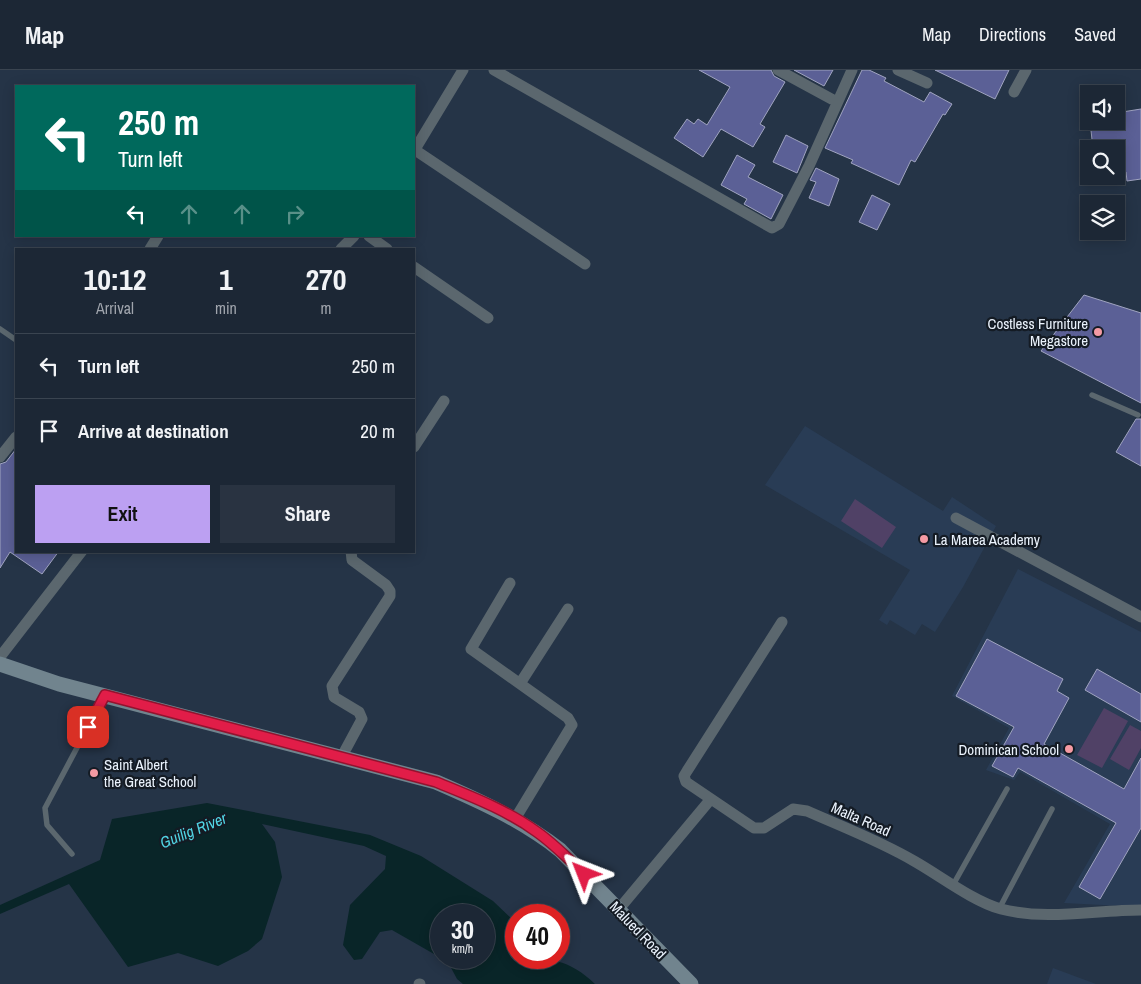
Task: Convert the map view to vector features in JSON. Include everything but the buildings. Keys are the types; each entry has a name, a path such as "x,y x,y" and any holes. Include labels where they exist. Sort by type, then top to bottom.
{"street":[{"path":"415,149 463,70"},
{"path":"494,70 772,228 779,224 805,174 852,70"},
{"path":"778,70 837,102"},
{"path":"898,70 927,83"},
{"path":"1014,92 1026,70"},
{"path":"415,152 585,264"},
{"path":"151,248 157,237"},
{"path":"342,248 353,237"},
{"path":"370,237 386,248"},
{"path":"415,268 488,318"},
{"path":"415,446 444,400"},
{"path":"0,457 15,439"},
{"path":"956,518 1141,617"},
{"path":"0,657 80,553"},
{"path":"342,758 362,718 359,712 334,697 332,686 390,596 386,585 352,560 351,553"},
{"path":"510,583 471,649 520,682 568,718 572,725 515,819"},
{"path":"520,682 568,609"},
{"path":"619,909 710,800 686,782 684,776 782,622"},
{"name":"Malued Road","path":"0,664 59,684 436,782 515,819 560,850 690,984"},
{"name":"Malta Road","path":"710,800 754,828 761,829 793,809 807,811 883,844 953,885 999,909 1050,915 1141,910"}],"lane":[{"path":"0,329 15,339"},
{"path":"1092,395 1138,415"},
{"path":"72,854 46,825 45,808 105,695"},
{"path":"953,885 1007,789"},
{"path":"999,909 1052,809"}],"shaded area":[{"name":"La Marea Academy","path":"805,426 943,511 952,497 996,526 963,587 935,632 922,624 915,635 890,620 887,625 879,620 910,570 765,485"},
{"path":"855,499 896,527 882,548 841,521"},
{"name":"Dominican School","path":"1018,569 1141,632 1141,907 1064,903 1110,824 1020,772 1014,780 986,770 1009,728 952,696"},
{"path":"1104,708 1128,721 1102,768 1077,755"},
{"path":"1130,725 1141,731 1141,748 1129,770 1110,759"},
{"path":"1053,968 1096,984 1047,984"}],"water":[{"name":"Guilig River","path":"207,803 370,835 421,856 493,901 505,912 505,969 570,969 570,966 595,984 463,984 457,979 452,969 495,969 495,904 430,904 430,952 392,930 380,932 362,959 354,960 343,945 350,905 385,869 386,856 364,846 262,824 275,842 282,877 262,939 248,951 218,966 178,953 128,967 69,884 0,914 0,905 100,860 112,819"}],"place":[{"name":"Costless Furniture Megastore","path":"1098,332"},
{"name":"La Marea Academy","path":"924,539"},
{"name":"Dominican School","path":"1069,749"},
{"name":"Saint Albert the Great School","path":"94,773"}],"route":[{"path":"88,727 105,695 436,782 477,799 536,832 560,850 584,874"}]}
